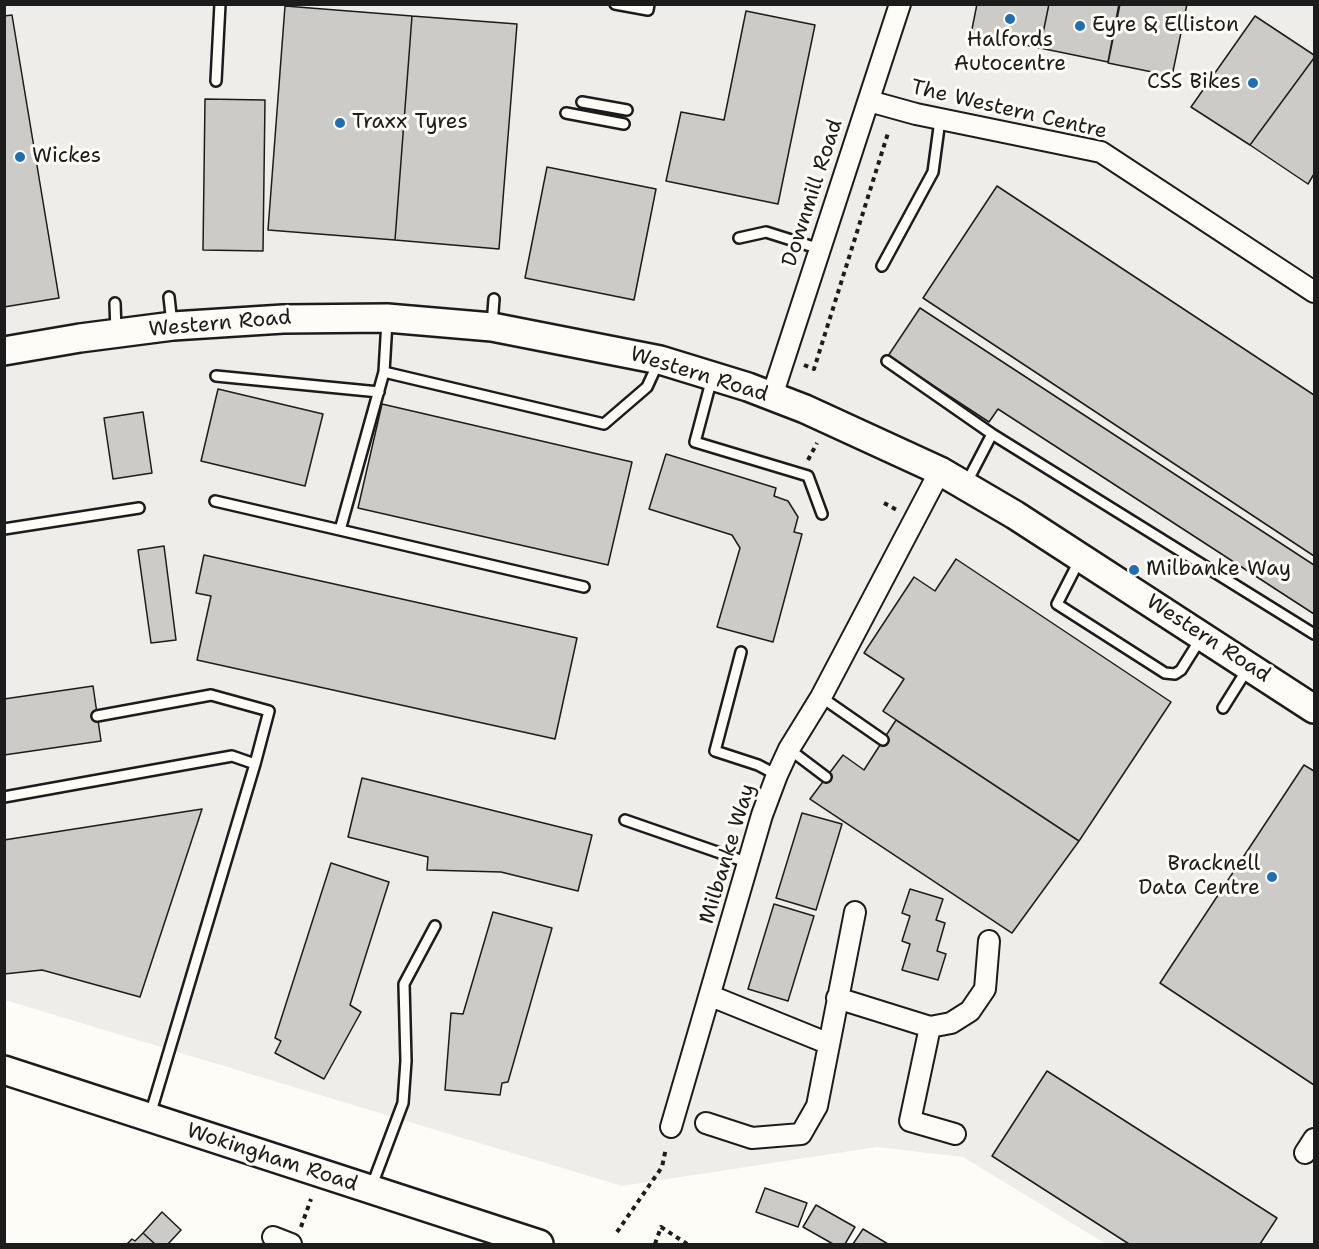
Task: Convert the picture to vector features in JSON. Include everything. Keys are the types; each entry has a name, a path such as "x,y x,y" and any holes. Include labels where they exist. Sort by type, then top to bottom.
{"street":[{"name":"Downmill Road","path":"772,396 900,4"},
{"name":"The Western Centre","path":"869,101 940,120 1101,152 1314,292"},
{"name":"Western Road","path":"4,351 173,326 283,318 387,318 492,327 660,360 772,396 851,428 940,471 1081,557 1314,709"},
{"name":"Milbanke Way","path":"671,1127 762,815 777,775 789,749 821,697 940,471"},
{"path":"706,1123 752,1138 801,1134 817,1106 827,1043 855,912"},
{"path":"837,998 930,1027 951,1023 970,1011 985,989 989,941"},
{"path":"711,996 827,1043"},
{"path":"930,1027 910,1121 955,1134"},
{"name":"Wokingham Road","path":"4,1070 539,1245"},
{"path":"273,1237 294,1240"}],"lane":[{"path":"216,81 220,4"},
{"path":"615,4 648,10 649,4"},
{"path":"582,102 627,110"},
{"path":"566,112 624,124"},
{"path":"882,266 933,172 940,120"},
{"path":"739,238 766,232 821,249"},
{"path":"169,297 173,326"},
{"path":"492,327 494,299"},
{"path":"115,303 116,334"},
{"path":"340,530 384,372 387,318"},
{"path":"384,372 604,424 647,387 660,360"},
{"path":"887,361 992,434 1314,634"},
{"path":"216,376 379,392"},
{"path":"712,376 695,442 808,476 822,514"},
{"path":"965,485 992,434"},
{"path":"214,501 584,587"},
{"path":"4,529 139,508"},
{"path":"1081,557 1057,604 1165,674 1175,674 1181,670 1202,636"},
{"path":"741,652 715,751 758,765 777,775"},
{"path":"1223,708 1249,666"},
{"path":"97,716 211,695 269,711 150,1118"},
{"path":"821,697 883,740"},
{"path":"789,749 826,777"},
{"path":"4,797 232,756 255,764"},
{"path":"625,820 749,863"},
{"path":"370,1190 403,1103 406,1061 404,984 435,926"}],"path":[{"path":"807,366 814,369 850,246 888,133"},
{"path":"617,1232 662,1167 671,1127"},
{"path":"294,1240 311,1199"},
{"path":"655,1245 661,1227 687,1245"}],"shaded area":[{"path":"4,5 1314,5 1314,1244 1106,1244 963,1157 877,1147 622,1186 5,1000"}],"building":[{"name":"Halfords Autocentre","path":"977,4 1049,4 1040,48 971,34"},
{"name":"Eyre & Elliston","path":"1049,4 1119,4 1108,62 1040,48"},
{"path":"1120,4 1187,4 1172,76 1108,63"},
{"name":"Traxx Tyres","path":"285,6 412,16 395,240 268,230"},
{"path":"746,11 815,25 778,204 666,181 681,112 724,120"},
{"name":"Wickes","path":"12,15 59,298 4,307 4,16"},
{"name":"Traxx Tyres","path":"412,16 517,24 499,249 395,240"},
{"name":"CSS Bikes","path":"1255,16 1314,55 1314,58 1250,145 1191,107"},
{"path":"1314,58 1314,174 1308,184 1250,145"},
{"path":"205,99 265,100 263,251 203,250"},
{"path":"547,167 656,189 634,300 525,278"},
{"path":"997,186 1314,395 1314,556 923,298"},
{"path":"920,308 1314,565 1314,614 998,409 989,422 888,356"},
{"path":"218,389 323,414 305,486 201,461"},
{"path":"382,404 632,462 608,565 358,508"},
{"path":"143,412 152,473 113,479 104,418"},
{"path":"666,454 776,488 774,496 788,501 798,517 794,532 802,534 773,642 717,627 740,548 732,535 649,509"},
{"path":"164,546 176,640 151,643 138,550"},
{"path":"204,555 577,638 555,739 197,660 211,596 196,593"},
{"path":"956,559 1171,702 1079,841 883,711 904,679 864,653 914,577 935,591"},
{"path":"93,686 101,741 4,755 4,699"},
{"path":"896,720 1079,841 1012,933 810,799 843,755 864,770"},
{"name":"Bracknell Data Centre","path":"1304,765 1314,771 1314,1085 1160,983"},
{"path":"362,778 592,835 578,891 501,872 427,870 428,857 348,837"},
{"path":"202,809 140,997 42,970 4,974 4,840"},
{"path":"802,813 842,824 816,910 776,898"},
{"path":"331,863 389,882 350,1005 361,1012 324,1079 275,1053 281,1041 275,1038"},
{"path":"910,889 943,899 936,920 945,923 937,951 946,954 938,980 902,970 910,944 902,941 910,916 902,913"},
{"path":"774,904 814,916 788,1001 748,989"},
{"path":"493,912 552,928 508,1082 502,1083 500,1095 445,1090 451,1013 463,1014"},
{"path":"1047,1071 1277,1218 1260,1244 1129,1244 992,1156"},
{"path":"765,1188 807,1203 798,1227 756,1212"},
{"path":"816,1205 855,1227 845,1244 833,1244 803,1227"},
{"path":"162,1212 181,1230 168,1244 155,1244 143,1233"},
{"path":"863,1229 888,1244 853,1244"},
{"path":"143,1233 155,1244 127,1244 132,1239 135,1241"}],"place":[{"name":"Halfords Autocentre","path":"1010,19"},
{"name":"Eyre & Elliston","path":"1080,26"},
{"name":"CSS Bikes","path":"1253,83"},
{"name":"Traxx Tyres","path":"340,123"},
{"name":"Wickes","path":"20,157"},
{"name":"Milbanke Way","path":"1134,570"},
{"name":"Bracknell Data Centre","path":"1272,877"}]}
